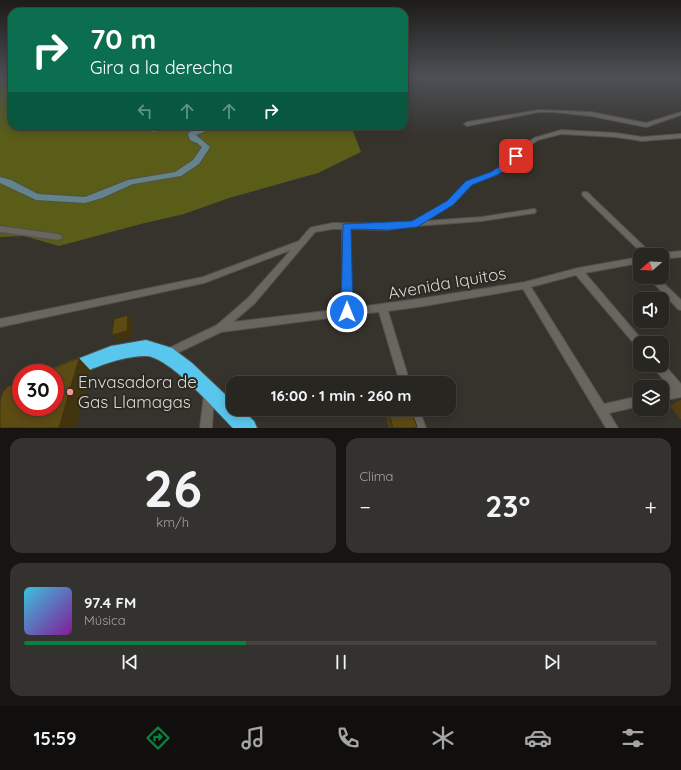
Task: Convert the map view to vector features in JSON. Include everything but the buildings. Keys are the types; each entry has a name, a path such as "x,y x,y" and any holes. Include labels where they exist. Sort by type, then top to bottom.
{"highway":[{"path":"64,372 111,354 146,348 166,354 186,369 209,393 247,428"}],"main road":[{"path":"0,180 8,182 36,196 56,199 85,200 100,196 130,182 178,174 196,162 206,147 194,138 192,134 200,130"}],"street":[{"path":"467,124 539,111 553,111 591,114 646,125 681,113"},
{"path":"414,224 450,203 469,183 494,173 510,163 522,149 536,139 561,132 616,135 642,139 681,136"},
{"path":"585,194 642,248"},
{"path":"220,328 251,301 312,230 320,227 388,227 533,212"},
{"path":"346,226 347,312"},
{"path":"0,229 58,237"},
{"path":"0,323 204,280 301,243"},
{"path":"669,255 681,254"},
{"name":"Avenida Iquitos","path":"166,354 220,328 383,309 525,285 578,271 633,263"},
{"path":"578,271 633,336"},
{"path":"659,284 681,306"},
{"path":"525,285 612,428"},
{"path":"383,309 403,376"},
{"path":"664,372 681,392 669,395"},
{"path":"206,428 209,393"},
{"path":"601,410 633,403"},
{"path":"416,416 420,428"}],"shaded area":[{"path":"0,97 8,97 8,130 353,130 361,152 318,173 229,198 184,214 59,246 24,236 0,237"}],"place":[{"name":"Envasadora de Gas Llamagas","path":"70,392"}],"route":[{"path":"347,312 346,226 388,227 414,224 450,203 469,183 494,173 510,163 516,156"}]}
